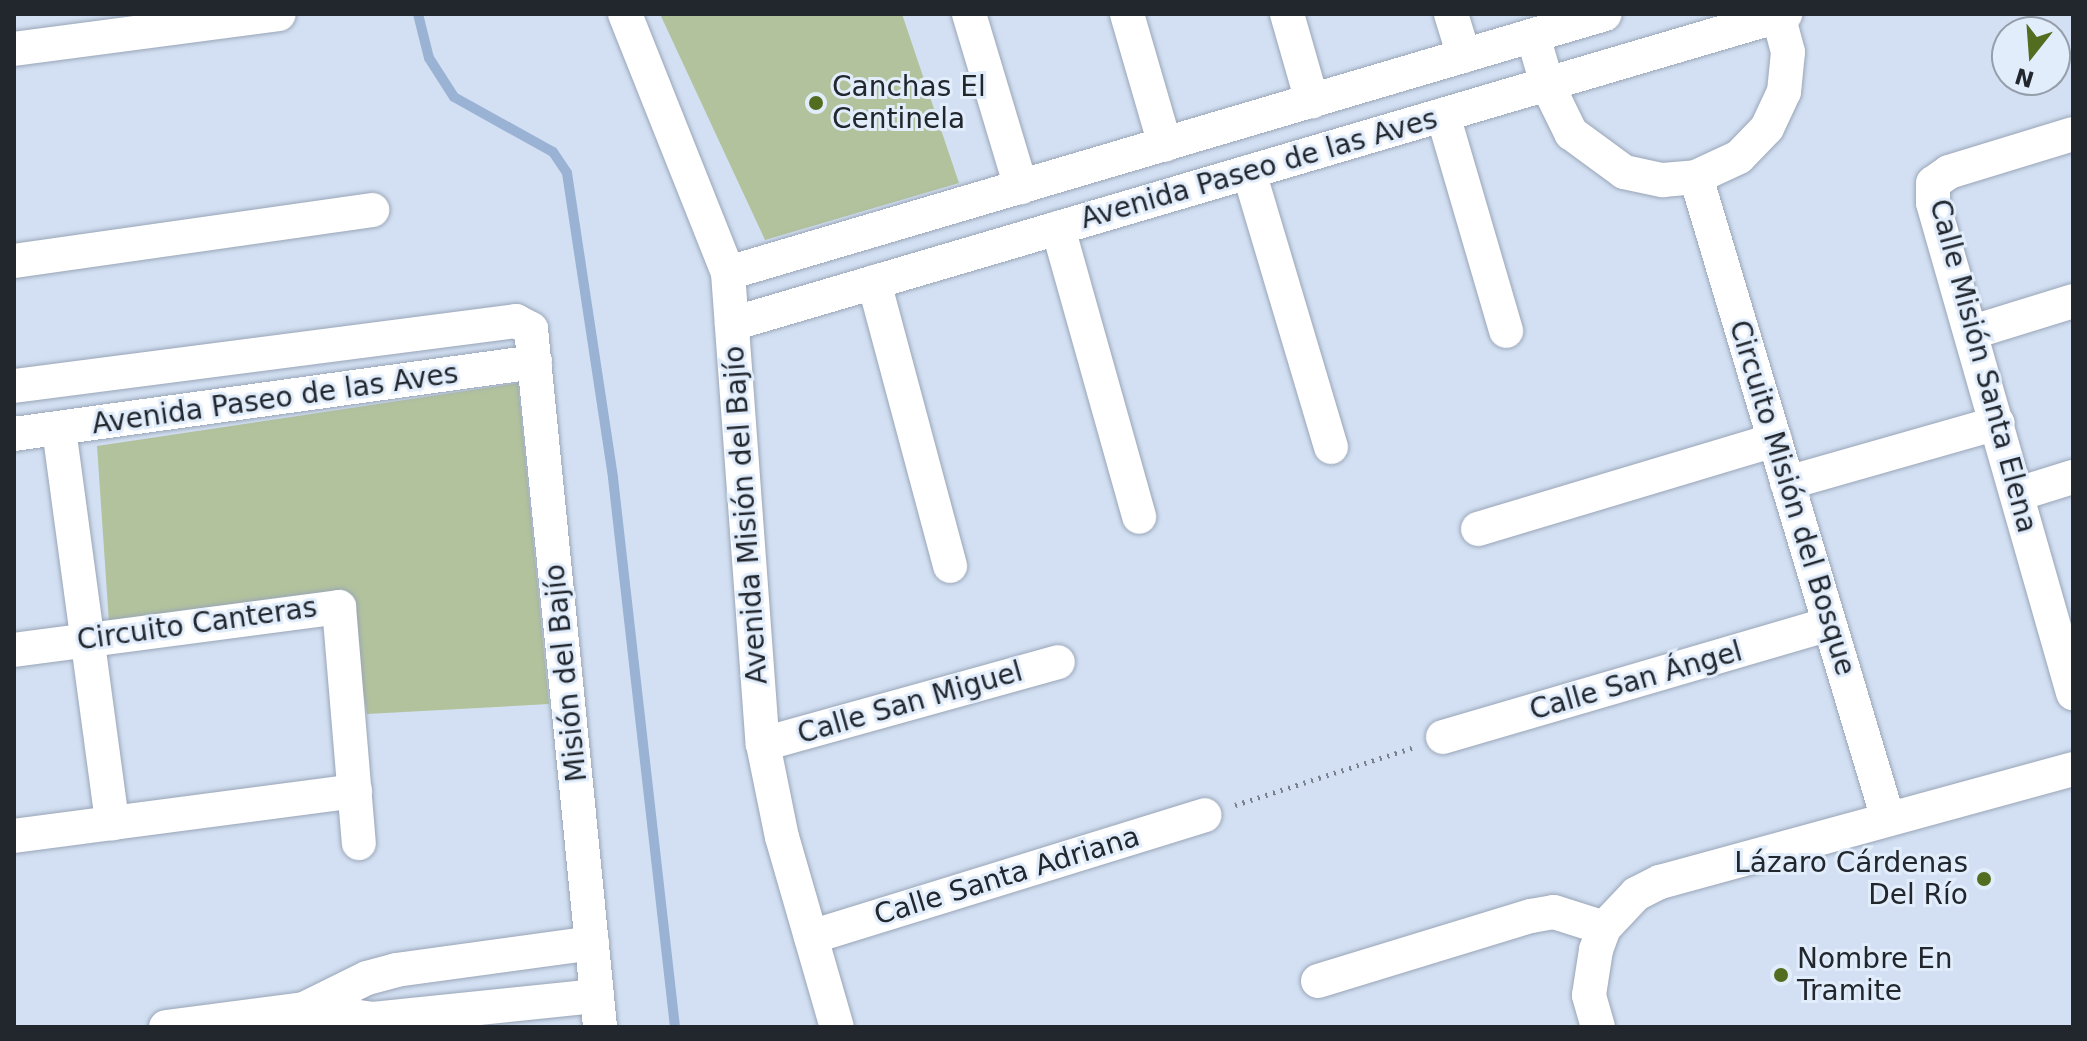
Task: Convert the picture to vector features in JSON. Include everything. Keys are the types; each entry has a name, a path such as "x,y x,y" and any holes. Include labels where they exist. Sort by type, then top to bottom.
{"street":[{"path":"14,49 279,14"},
{"name":"Avenida Misión del Bajío","path":"625,14 728,273 763,744 837,1027"},
{"path":"969,14 1021,187"},
{"path":"1127,14 1165,145"},
{"path":"1287,14 1312,101"},
{"path":"1451,14 1464,56"},
{"name":"Avenida Paseo de las Aves","path":"728,273 1605,14"},
{"path":"1533,36 1547,84 1571,133 1589,151 1624,172 1663,180 1696,177 1739,157 1767,128 1784,92 1788,52 1781,15"},
{"name":"Avenida Paseo de las Aves","path":"732,324 1781,15"},
{"path":"1443,115 1506,331"},
{"name":"Calle Misión Santa Elena","path":"2073,134 1949,172 1933,183 1933,203 2018,494 2067,648 2073,693"},
{"path":"1249,172 1331,447"},
{"name":"Circuito Misión del Bosque","path":"1696,177 1888,819"},
{"path":"14,261 372,210"},
{"path":"1058,228 1136,506"},
{"path":"874,282 950,566"},
{"path":"1973,332 2073,301"},
{"name":"Avenida Paseo de las Aves","path":"14,386 525,322"},
{"name":"Misión del Bajío","path":"525,322 531,329 535,362 598,1012"},
{"name":"Avenida Paseo de las Aves","path":"14,434 535,362"},
{"path":"1787,483 1998,423"},
{"path":"59,429 112,823"},
{"path":"1478,529 1775,440"},
{"path":"2018,494 2073,477"},
{"name":"Circuito Canteras","path":"14,650 339,607 359,843"},
{"name":"Calle San Ángel","path":"1443,737 1829,624"},
{"name":"Calle San Miguel","path":"763,744 1058,662"},
{"path":"1598,1027 1589,995 1604,928 1636,894 1660,882 2073,769"},
{"path":"14,836 355,791"},
{"name":"Calle Santa Adriana","path":"811,937 1204,815"},
{"path":"1318,981 1531,916 1554,912 1604,928"},
{"path":"166,1027 304,1009 367,978 592,943"},
{"path":"367,978 373,1023"},
{"path":"304,1009 373,1023 598,1012"}],"path":[{"path":"1204,815 1443,737"}],"green space":[{"name":"Canchas El Centinela","path":"660,14 902,14 959,183 765,240"},
{"path":"518,383 549,704 367,714 346,595 109,623 97,446"}],"waterway":[{"path":"418,14 429,58 454,97 553,152 567,173 613,478 675,1027"}],"place":[{"name":"Canchas El Centinela","path":"816,103"},
{"name":"Lázaro Cárdenas Del Río","path":"1984,879"},
{"name":"Nombre En Tramite","path":"1781,975"}]}
